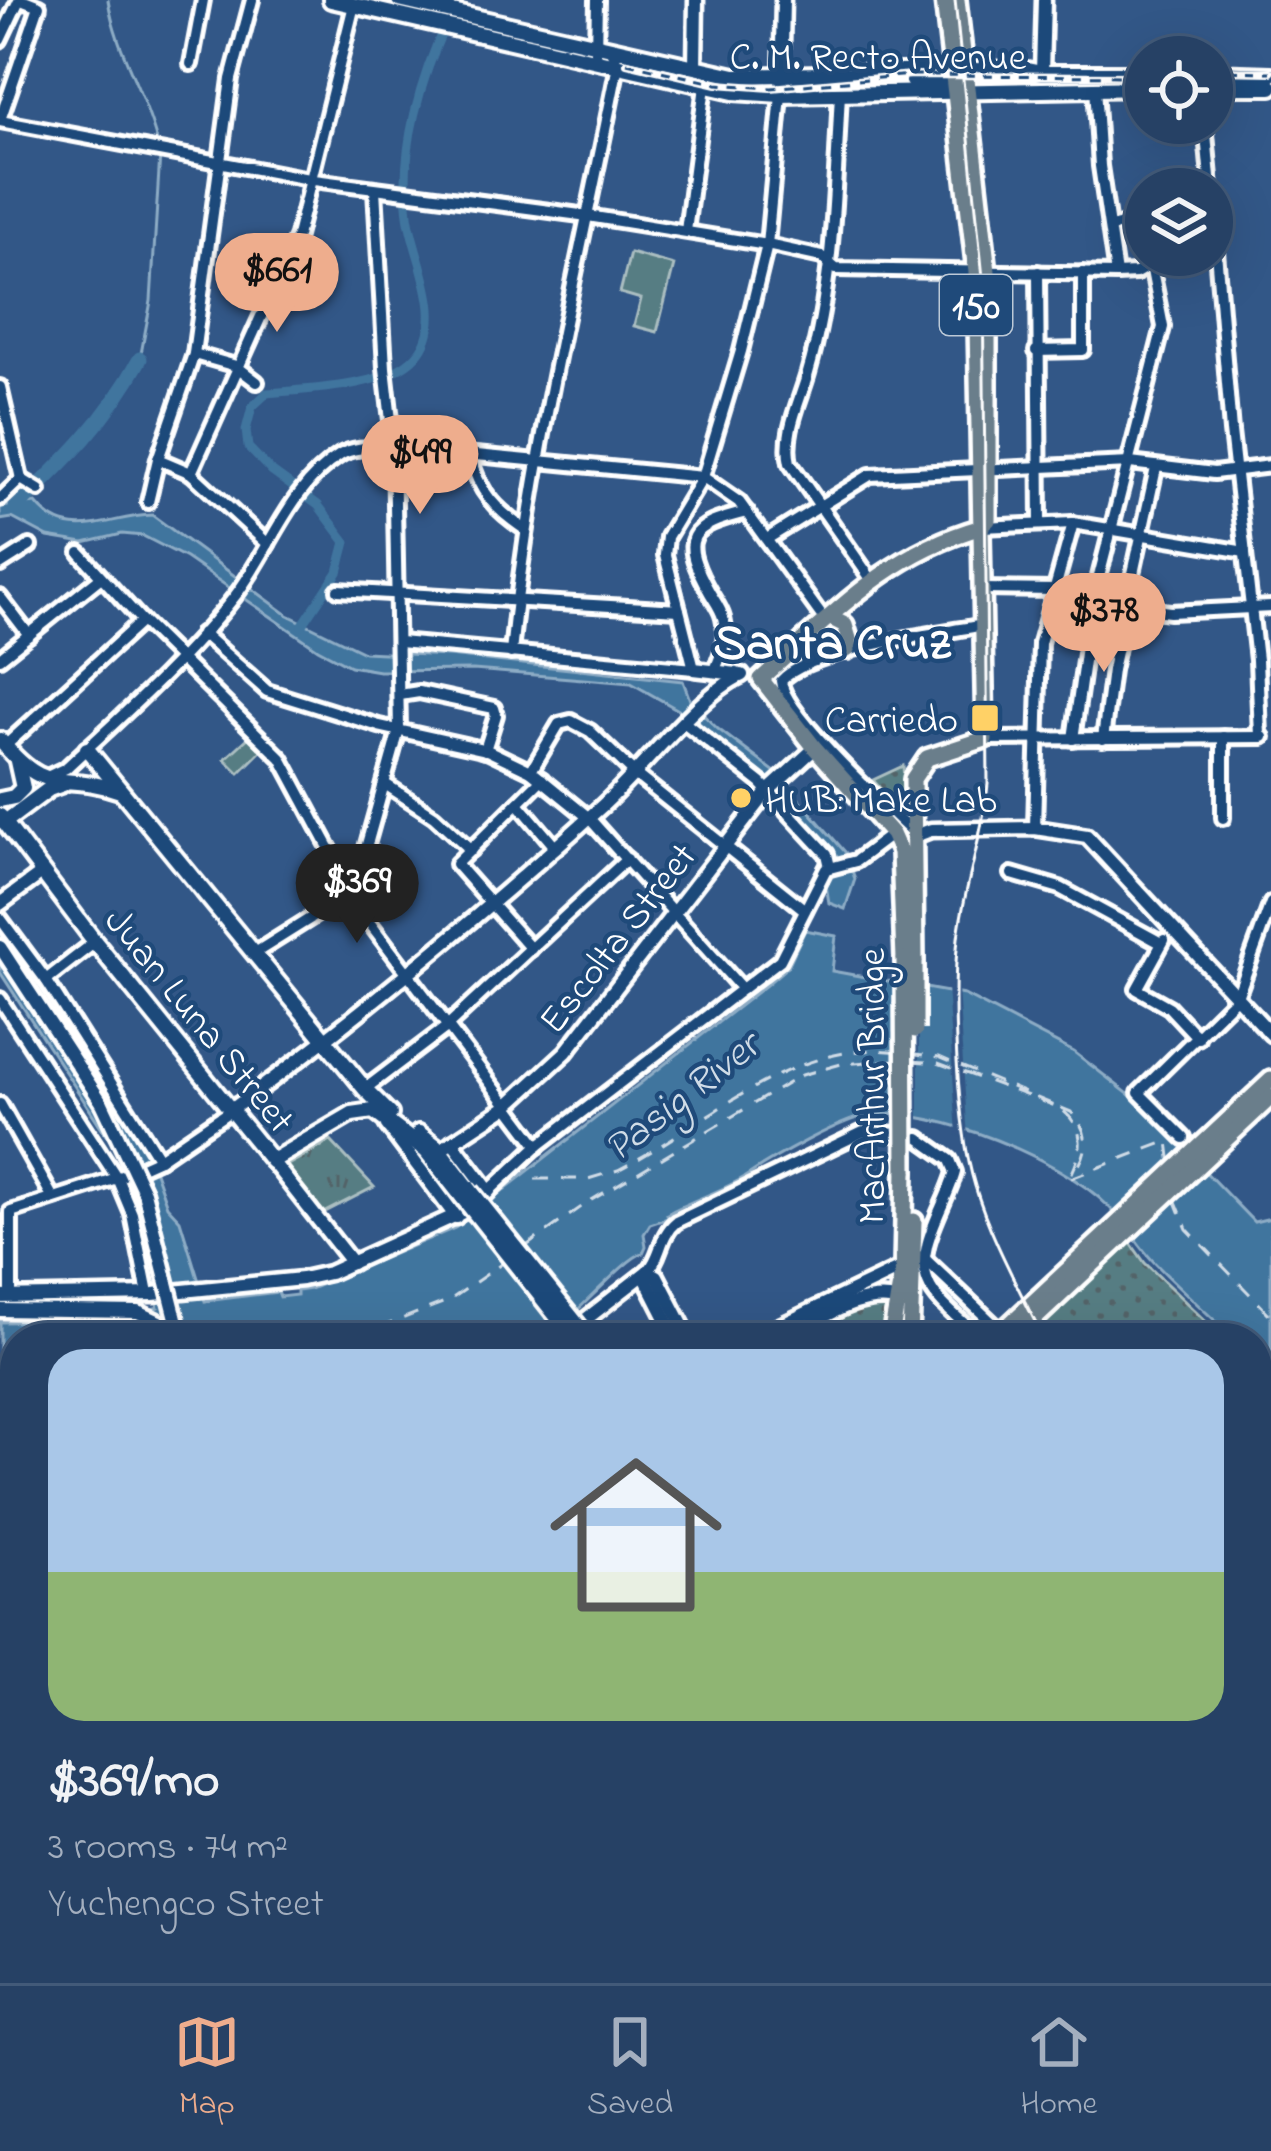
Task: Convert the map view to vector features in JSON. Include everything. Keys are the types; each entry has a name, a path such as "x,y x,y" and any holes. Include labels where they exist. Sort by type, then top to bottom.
{"main road":[{"name":"C. M. Recto Avenue","path":"331,0 430,14 735,76 782,77 800,83 1095,81 1125,76"},
{"name":"C. M. Recto Avenue","path":"399,0 430,14"},
{"name":"150","path":"944,0 960,81"},
{"name":"150","path":"957,0 960,81 982,272 983,471 988,519 982,527 985,739"},
{"name":"C. M. Recto Avenue","path":"602,51 618,65 705,86 781,95 1022,79 1042,73 1125,85"},
{"path":"1233,74 1271,75"},
{"path":"1233,87 1271,88"},
{"path":"892,834 761,679 871,579 929,547 982,527"},
{"path":"827,620 838,620 849,633 847,650"},
{"name":"MacArthur Bridge","path":"911,1323 913,779 927,758 985,739"},
{"path":"3,743 41,778 120,791"},
{"path":"87,749 365,1089 388,1112 446,1146 471,1200"},
{"path":"0,800 14,797 22,788 16,759"},
{"path":"2,819 68,782"},
{"name":"Juan Luna Street","path":"2,819 272,1161"},
{"name":"MacArthur Bridge","path":"892,834 901,852 909,965"},
{"path":"1046,1298 1271,1080"},
{"path":"352,1114 365,1089"},
{"path":"1017,1323 1271,1097"},
{"path":"272,1161 352,1114 373,1111 426,1150 566,1323"},
{"name":"MacArthur Bridge","path":"894,1323 914,1260"}],"street":[{"path":"0,40 21,0 39,6 0,121 314,180 767,245 822,257 836,269 1125,274"},
{"path":"191,64 203,0"},
{"path":"148,502 194,354 234,63 252,0"},
{"path":"597,0 602,51"},
{"path":"695,67 696,0"},
{"path":"783,0 781,95 767,245 719,430 703,477 667,537 664,555 694,669 694,713 774,786 831,866"},
{"path":"1042,73 1044,0"},
{"path":"190,473 297,236 355,3"},
{"path":"511,652 555,356 618,65"},
{"path":"1095,81 1100,166 1116,274"},
{"path":"686,231 705,86"},
{"path":"840,93 829,262 812,357 786,447 790,463 871,579"},
{"path":"255,953 354,891 399,730 394,447 376,189"},
{"path":"1111,228 1125,224"},
{"path":"1038,272 1040,523"},
{"path":"1036,351 1080,352 1085,346 1083,273"},
{"path":"1073,739 1092,604 1163,327 1153,276"},
{"path":"985,739 1263,737 1217,276"},
{"path":"194,354 236,366 257,382"},
{"path":"0,387 21,479 39,490"},
{"path":"41,778 61,772 180,658 235,595 306,486 342,453 394,447 703,477 739,502 827,620"},
{"path":"470,456 492,505 526,530"},
{"path":"158,459 190,473 268,544"},
{"path":"767,539 870,475 1130,464 1192,473 1271,466"},
{"path":"1103,739 1124,609 1156,468"},
{"path":"0,499 21,479"},
{"path":"714,672 724,647 723,615 692,557 691,543 695,532 709,521 747,512"},
{"path":"982,527 1073,523 1245,552"},
{"path":"1035,828 1040,643 1073,523"},
{"path":"0,565 30,546"},
{"path":"80,553 281,758 369,922 538,1146"},
{"path":"0,658 100,577"},
{"path":"984,589 1054,594 1124,609 1271,608"},
{"path":"338,590 680,610"},
{"path":"0,597 29,635"},
{"path":"3,743 142,621"},
{"path":"984,625 847,650 790,672 781,681 782,692 819,745 915,836 931,830 1035,828 1087,836 1271,1034"},
{"path":"202,633 267,692 485,750 537,774 589,818 742,989"},
{"path":"399,648 511,652 761,679"},
{"path":"742,675 694,713 636,776 556,848 328,1041 155,1160 121,1177 11,1212 5,1297 152,1294 302,1279 352,1262 471,1200 780,960 831,866"},
{"path":"400,695 419,692 494,708 485,750"},
{"path":"530,949 457,868 458,861 518,803 564,720 590,731 636,776 805,910"},
{"path":"1222,818 1223,736"},
{"name":"Escolta Street","path":"446,1146 506,1107 566,1052 774,786 819,745"},
{"path":"386,784 434,816 471,850"},
{"path":"518,803 556,848"},
{"path":"831,866 851,863 892,834"},
{"path":"365,1089 446,1026 627,859"},
{"path":"0,904 42,873"},
{"path":"1012,874 1060,888 1161,943"},
{"path":"1184,1138 1138,1093 1237,997 1271,903"},
{"path":"0,918 46,980 155,1160"},
{"path":"1174,930 1161,943 1138,989 1169,1006 1198,1038"},
{"path":"46,980 95,942"},
{"path":"0,947 102,1102 128,1150 144,1192 177,1323"},
{"path":"0,999 121,1177 152,1294"},
{"path":"0,1104 53,1198"},
{"path":"588,1323 655,1264 664,1235 676,1222 863,1132 898,1134"},
{"path":"786,1323 914,1260 955,1172 950,1160 920,1138"},
{"name":"Juan Luna Street","path":"272,1161 352,1262"},
{"path":"914,1260 987,1323"},
{"path":"914,1260 931,1288 965,1323"},
{"path":"648,1271 647,1281 668,1323"},
{"path":"648,1271 657,1276 681,1323"},
{"path":"817,1323 865,1300 880,1296 899,1301"},
{"path":"0,1310 138,1312 160,1323"}],"green space":[{"path":"630,253 674,265 657,332 634,326 641,299 620,293"},
{"path":"249,737 262,750 239,773 225,759"},
{"path":"903,766 907,813 905,818 873,780"},
{"path":"331,1141 374,1187 321,1214 284,1167"},
{"path":"1130,1242 1145,1263 1207,1323 1042,1323 1040,1319"},
{"path":"894,1303 890,1323 832,1323 867,1305"}],"water":[{"path":"36,503 49,516 76,526 152,515 288,615 364,652 449,656 683,681 691,703 775,772 846,853 855,879 845,909 829,903 826,885 836,860 832,853 766,781 682,712 631,683 350,666 186,558 143,536 122,534 84,543 48,537 12,518 0,520 0,507"},
{"name":"Pasig River","path":"805,930 836,936 832,971 964,995 1074,1052 1135,1099 1254,1222 1271,1218 1271,1323 1218,1323 1086,1187 1029,1154 962,1128 898,1115 871,1115 826,1131 650,1224 643,1253 563,1323 0,1323 120,1320 158,1307 152,1283 160,1280 155,1263 148,1265 133,1187 122,1159 0,972 0,931 146,1146 167,1206 180,1220 205,1301 278,1292 280,1297 297,1295 297,1291 455,1228 788,966"}],"pier":[{"path":"919,980 919,1123 898,1123"},
{"path":"947,986 958,988 968,1139 957,1135"}],"waterway":[{"path":"108,0 158,145"},
{"path":"302,626 338,572 346,542 318,505 271,471 248,447 246,430 252,407 267,393 346,385 386,375 416,356 426,341 430,306 408,215 407,165 421,89 448,19"},
{"path":"140,359 151,301 160,154"},
{"path":"16,508 99,420 140,359"}],"ferry route":[{"path":"535,1179 588,1179 618,1170 752,1088 824,1058 861,1051 900,1052"},
{"path":"909,1053 939,1057 1071,1112 1086,1142 1074,1173"},
{"path":"525,1247 590,1201 802,1075 841,1064 896,1060"},
{"path":"911,1061 938,1063 1058,1107 1074,1123 1080,1140 1069,1179"},
{"path":"1071,1178 1168,1141 1171,1166"},
{"path":"1175,1199 1187,1229 1271,1316"},
{"path":"391,1323 450,1300 507,1260"}],"tram line":[{"path":"955,0 983,278 988,784 958,938 957,1063 975,1186 1036,1323"}],"railway":[{"path":"627,63 717,84 771,88 911,75 1125,76"},
{"path":"1233,71 1271,72"}],"place":[{"name":"Carriedo","path":"985,718"},
{"name":"HUB: Make Lab","path":"741,798"}],"district":[{"name":"Santa Cruz","path":"832,640"}]}
